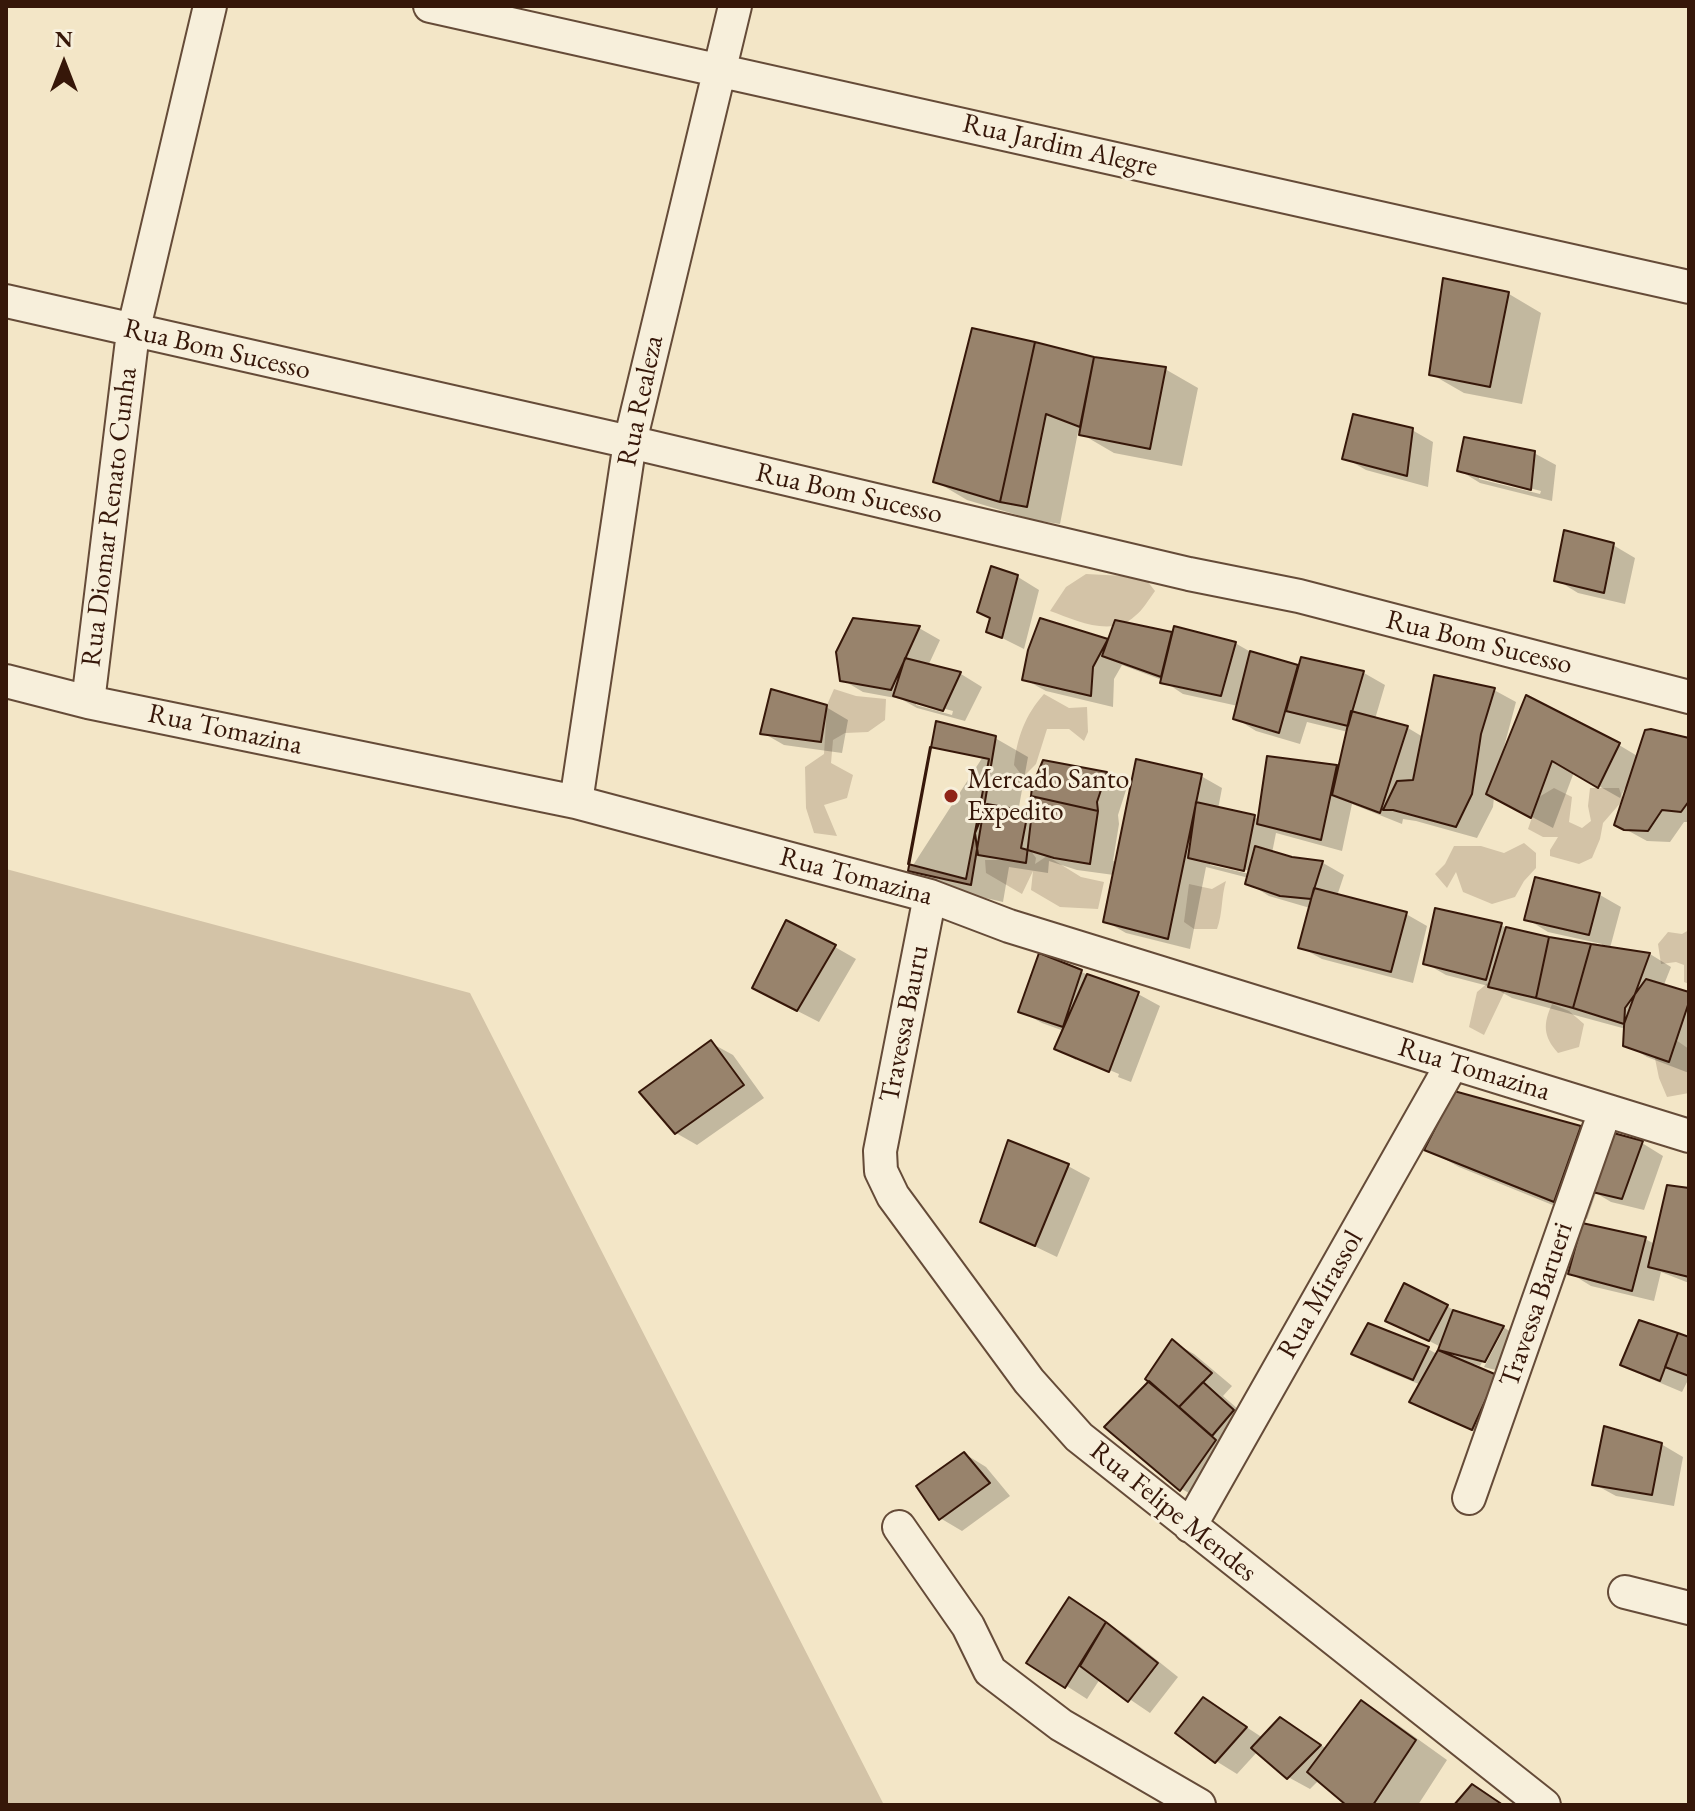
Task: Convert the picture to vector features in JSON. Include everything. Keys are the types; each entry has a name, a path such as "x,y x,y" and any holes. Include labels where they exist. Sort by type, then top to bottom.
{"street":[{"name":"Rua Diomar Renato Cunha","path":"88,702 133,332 210,6"},
{"name":"Rua Jardim Alegre","path":"430,6 1689,287"},
{"name":"Rua Realeza","path":"576,802 630,442 735,6"},
{"name":"Rua Bom Sucesso","path":"6,301 630,442 1189,574 1299,596 1689,697"},
{"name":"Rua Tomazina","path":"6,681 88,702 576,802 930,896 1009,926 1689,1136"},
{"name":"Travessa Bauru","path":"880,1151 930,896"},
{"name":"Rua Mirassol","path":"1190,1526 1452,1064"},
{"name":"Travessa Barueri","path":"1469,1498 1605,1111"},
{"name":"Rua Felipe Mendes","path":"880,1151 881,1171 893,1196 1051,1408 1100,1455 1544,1805"},
{"path":"899,1527 968,1626 990,1671 1061,1725 1199,1805"},
{"path":"1625,1592 1689,1608"}],"shaded area":[{"path":"1086,574 1144,577 1155,591 1138,614 1115,626 1093,625 1050,611 1066,587"},
{"path":"834,689 856,696 886,699 885,720 868,732 845,733 833,740 831,763 853,775 847,798 824,805 837,836 814,833 806,808 805,767 824,754 827,705"},
{"path":"1044,694 1069,708 1087,707 1088,732 1084,741 1069,729 1047,729 1036,764 1023,777 1014,765 1017,745 1027,719"},
{"path":"1554,788 1572,797 1569,822 1582,828 1591,821 1588,806 1590,788 1619,788 1623,800 1603,823 1592,858 1579,864 1550,856 1558,837 1543,837 1528,829 1539,797"},
{"path":"1524,843 1536,853 1536,868 1515,897 1492,904 1463,892 1456,872 1447,888 1435,874 1445,864 1454,846 1481,846 1504,853"},
{"path":"1031,851 1036,858 1035,864 1047,856 1081,877 1104,882 1098,909 1060,907 1031,890 1033,871 1022,894 986,873 985,860 1012,860"},
{"path":"6,869 470,993 884,1805 6,1805"},
{"path":"1226,881 1217,929 1194,929 1184,922 1189,884 1212,889"},
{"path":"1689,930 1689,984 1684,982 1684,965 1676,962 1661,964 1658,944 1668,932 1682,934"},
{"path":"1490,981 1505,991 1484,1035 1469,1027 1477,992"},
{"path":"1552,1004 1569,1011 1584,1024 1579,1047 1558,1053 1549,1041 1546,1030"},
{"path":"1660,1029 1689,1049 1689,1093 1667,1097 1659,1078 1652,1044"}],"building":[{"path":"1443,278 1509,292 1490,387 1429,375"},
{"path":"972,328 1035,342 1000,502 933,482"},
{"path":"1035,342 1094,357 1080,427 1046,414 1027,507 1000,502"},
{"path":"1094,357 1166,367 1150,449 1079,435"},
{"path":"1353,414 1413,428 1407,476 1342,459"},
{"path":"1464,437 1535,451 1531,490 1457,471"},
{"path":"1564,530 1614,543 1604,593 1554,581"},
{"path":"991,566 1018,575 1002,638 986,632 990,618 977,612"},
{"path":"853,618 920,626 891,690 840,681 836,652"},
{"path":"1040,618 1108,639 1093,667 1091,696 1022,680 1028,650"},
{"path":"1115,620 1172,632 1161,677 1102,656"},
{"path":"1174,626 1236,642 1221,696 1160,683"},
{"path":"1250,651 1298,665 1279,733 1233,719"},
{"path":"1301,657 1364,671 1348,726 1286,711"},
{"path":"905,658 961,672 943,711 893,696"},
{"path":"1434,675 1495,688 1481,734 1472,794 1456,827 1383,810 1397,781 1413,780"},
{"path":"771,689 827,705 821,742 760,734"},
{"path":"1526,695 1620,743 1598,788 1552,761 1531,818 1486,794"},
{"path":"1351,711 1408,726 1380,813 1332,795"},
{"name":"Mercado Santo Expedito","path":"936,721 996,736 971,885 908,871"},
{"path":"1645,730 1689,738 1689,801 1681,812 1662,810 1648,831 1624,830 1614,825"},
{"name":"Mercado Santo Expedito","path":"930,747 989,759 966,879 908,864"},
{"path":"1267,756 1337,765 1321,840 1257,824"},
{"path":"1136,759 1202,774 1168,939 1103,922"},
{"path":"1043,760 1107,772 1097,802 1098,811 1031,796"},
{"path":"1031,796 1098,811 1090,864 1021,848"},
{"path":"1196,802 1255,815 1244,871 1188,858"},
{"path":"987,804 1032,812 1026,863 978,855 975,833"},
{"path":"1255,846 1292,857 1323,861 1311,899 1280,896 1245,884"},
{"path":"1535,877 1600,893 1589,935 1524,920"},
{"path":"1314,888 1407,912 1391,972 1298,948"},
{"path":"1435,908 1502,923 1486,980 1423,964"},
{"path":"786,920 836,945 797,1011 752,988"},
{"path":"1506,927 1549,937 1536,998 1488,987"},
{"path":"1549,937 1591,944 1573,1008 1536,998"},
{"path":"1591,944 1650,953 1624,1024 1573,1008"},
{"path":"1039,953 1082,970 1063,1027 1018,1012"},
{"path":"1087,974 1139,992 1109,1072 1054,1049"},
{"path":"1646,979 1689,992 1689,1002 1669,1062 1623,1046 1625,1008"},
{"path":"711,1040 744,1085 675,1134 639,1092"},
{"path":"1454,1091 1581,1126 1554,1202 1424,1150"},
{"path":"1606,1131 1643,1141 1622,1199 1588,1191"},
{"path":"1008,1140 1069,1164 1035,1246 980,1222"},
{"path":"1667,1185 1689,1188 1689,1277 1648,1267"},
{"path":"1582,1223 1646,1237 1632,1291 1568,1274"},
{"path":"1404,1283 1448,1305 1429,1341 1385,1321"},
{"path":"1453,1310 1504,1326 1485,1362 1438,1350"},
{"path":"1639,1320 1678,1333 1660,1381 1620,1365"},
{"path":"1368,1323 1429,1347 1413,1380 1351,1354"},
{"path":"1678,1333 1689,1337 1689,1376 1665,1367"},
{"path":"1172,1339 1212,1373 1179,1407 1145,1379"},
{"path":"1438,1350 1497,1375 1472,1430 1409,1402"},
{"path":"1149,1381 1216,1440 1180,1491 1104,1427"},
{"path":"1203,1382 1234,1410 1212,1436 1179,1407"},
{"path":"1604,1426 1662,1443 1652,1495 1592,1485"},
{"path":"964,1452 990,1483 939,1520 916,1486"},
{"path":"1069,1597 1106,1622 1065,1688 1026,1663"},
{"path":"1106,1622 1158,1663 1128,1702 1080,1666"},
{"path":"1203,1697 1247,1727 1215,1763 1175,1733"},
{"path":"1361,1700 1416,1740 1373,1805 1346,1805 1307,1772"},
{"path":"1280,1717 1321,1745 1287,1779 1251,1748"},
{"path":"1472,1784 1503,1805 1454,1805"}],"place":[{"name":"Mercado Santo Expedito","path":"951,796"}]}
